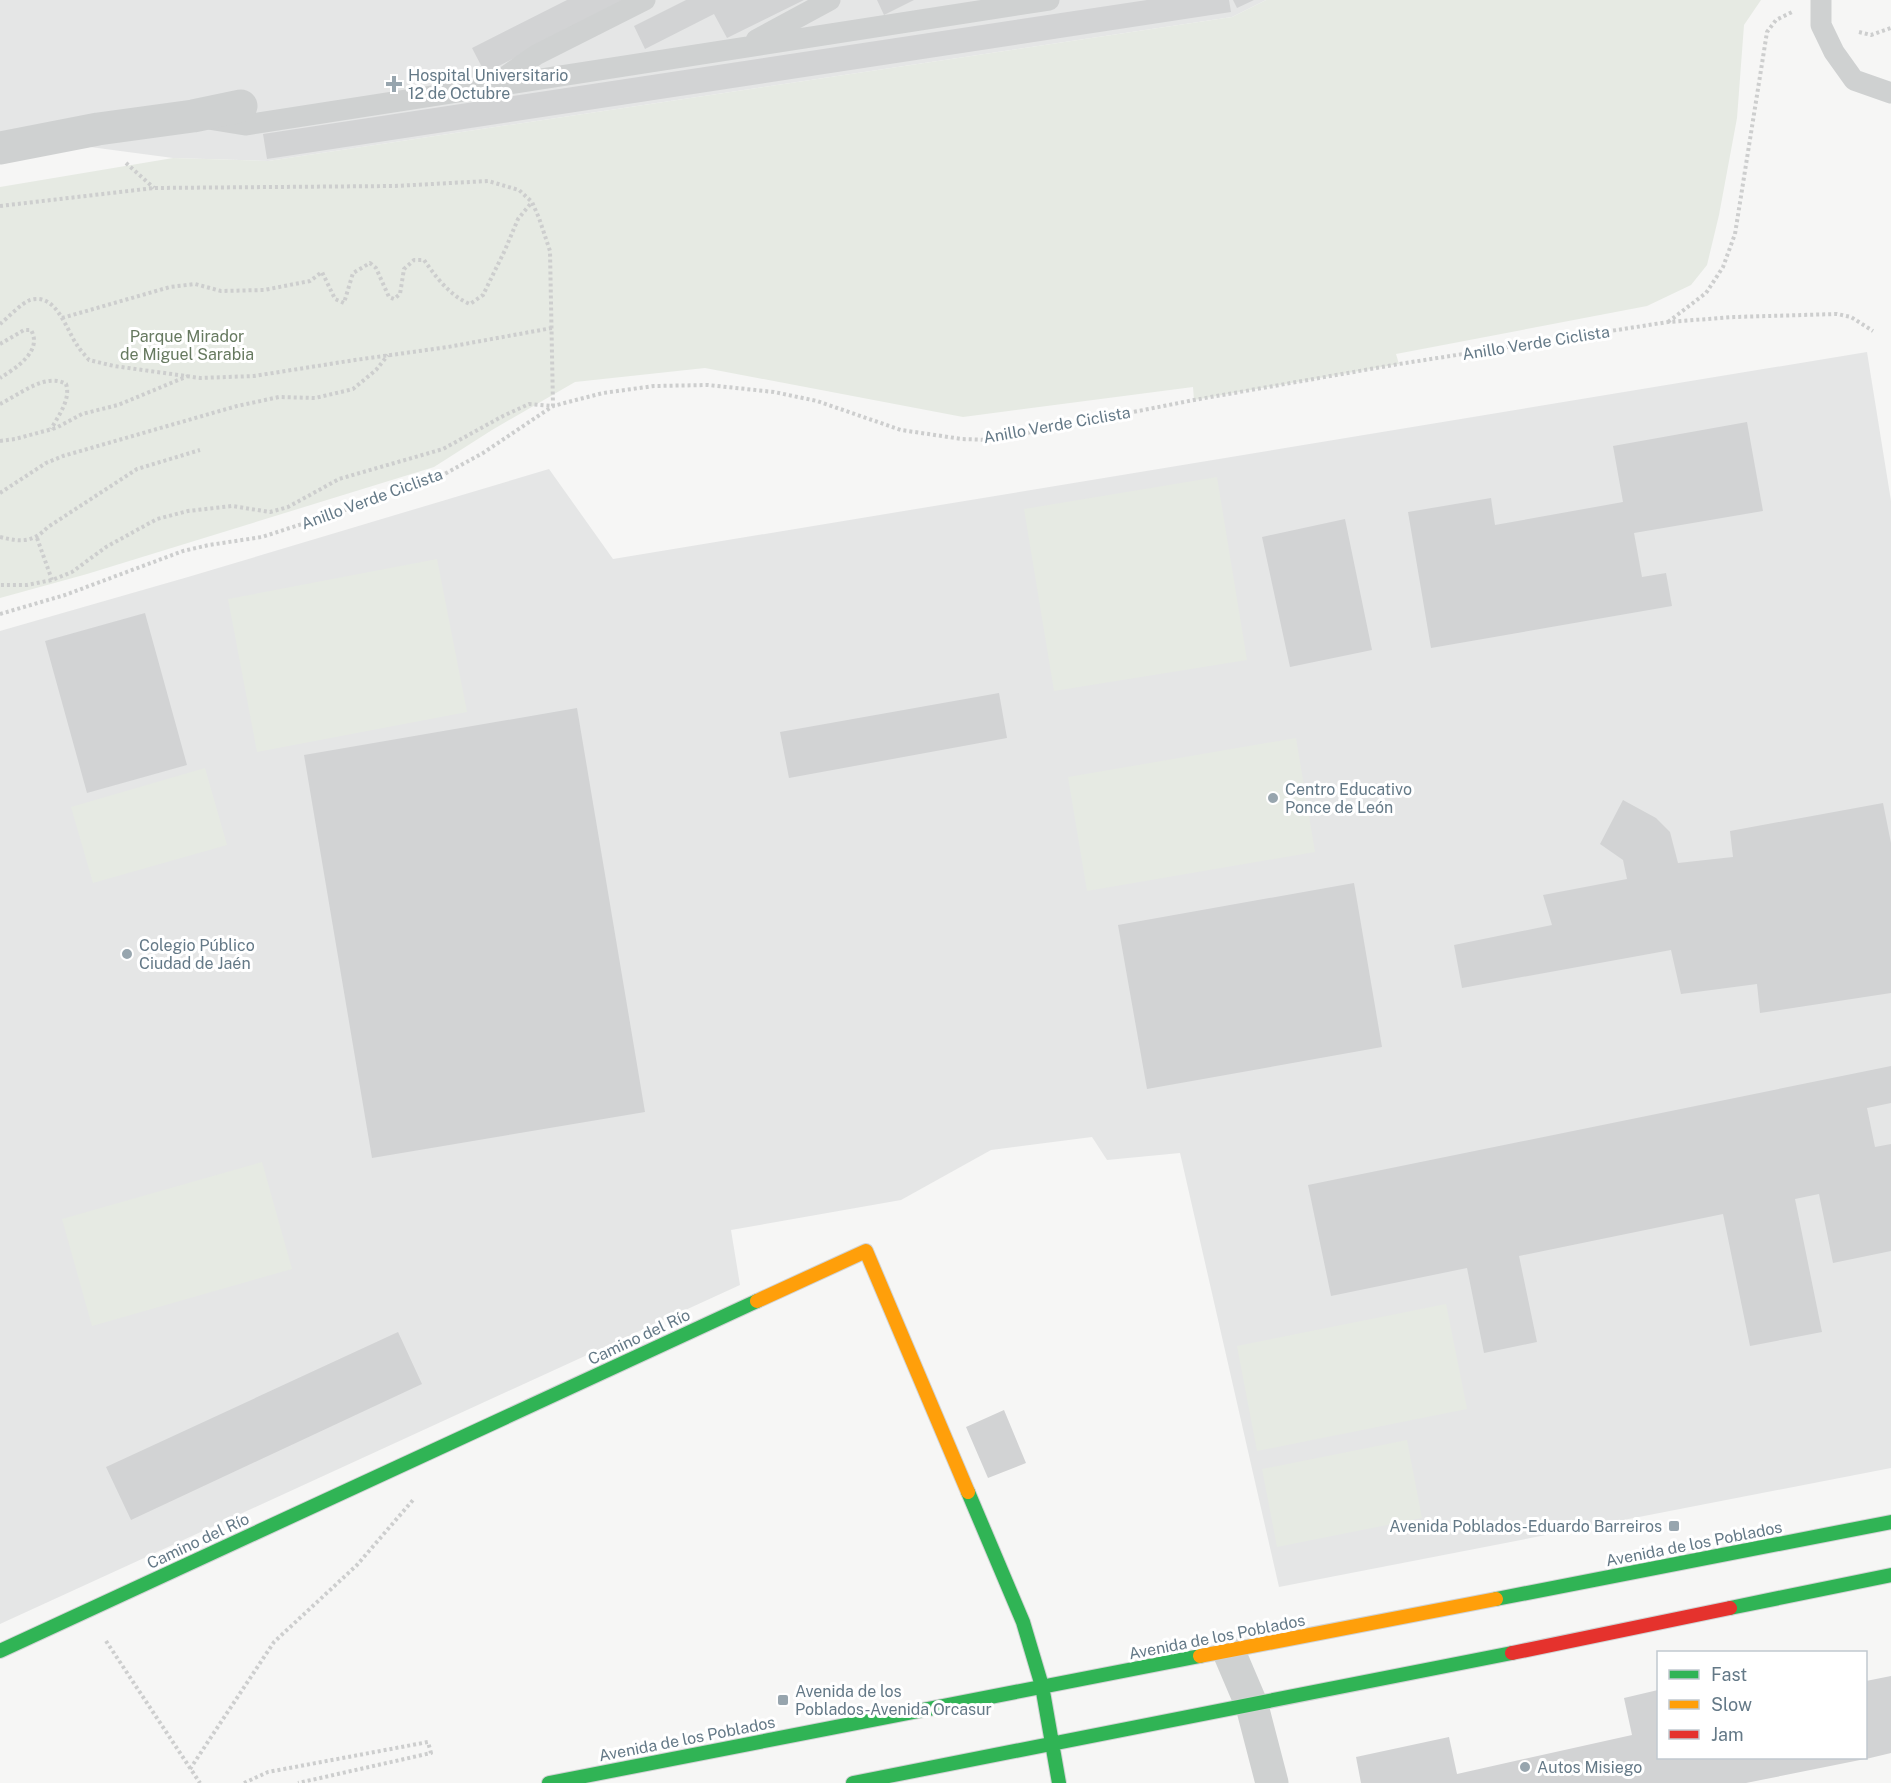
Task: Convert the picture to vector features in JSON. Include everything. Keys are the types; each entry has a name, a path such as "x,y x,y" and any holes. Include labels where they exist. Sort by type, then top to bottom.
{"main road":[{"name":"Camino del Río","path":"0,1651 866,1251 1023,1622 1042,1686"},
{"name":"Avenida de los Poblados","path":"561,1782 1042,1686 1229,1652 1891,1522"},
{"path":"853,1783 1252,1706 1891,1575"},
{"path":"1042,1686 1059,1783"}],"street":[{"path":"0,148 98,129 193,116 241,106"},
{"path":"1229,1652 1252,1706 1272,1783"}],"lane":[{"path":"492,87 536,55 645,0"},
{"path":"743,48 830,0"},
{"path":"193,116 245,125 1049,0"},
{"path":"1821,0 1821,26 1834,52 1854,80 1891,93"}],"path":[{"name":"Anillo Verde Ciclista","path":"0,614 65,595 183,551 209,544 262,537 440,477 483,453 554,406 603,393 654,386 708,385 774,392 806,399 901,430 962,439 991,440 1194,400 1399,364 1668,322 1706,293 1723,267 1735,234 1767,32 1776,20 1821,0"},
{"path":"1854,29 1861,34 1871,35 1891,28"},
{"path":"126,164 154,188"},
{"path":"0,206 154,188 395,186 488,181 519,190 532,202 540,218 550,251 554,406 529,404 442,449 339,479 288,507 270,512 232,506 188,511 157,519 106,547 72,572 52,580 27,585 0,585"},
{"path":"62,318 170,287 195,284 221,291 264,290 310,281 322,272 335,299 344,303 353,273 370,263 376,268 390,297 394,299 400,294 404,269 414,260 424,260 451,292 470,304 483,295 518,219 532,202"},
{"path":"0,324 29,301 42,299 52,305 62,318 88,360 200,378 254,376 448,347 552,328"},
{"path":"1668,322 1734,317 1837,314 1851,317 1873,331"},
{"path":"0,344 24,330 31,330 35,343 32,353 0,378"},
{"path":"0,493 45,463 63,456 237,406 279,397 315,398 353,388 376,370 389,355"},
{"path":"2,442 51,429 82,414 118,405 189,376"},
{"path":"0,404 47,381 58,379 66,384 68,390 63,408 51,429"},
{"path":"0,537 18,541 37,538 48,527 137,469 200,450"},
{"path":"37,538 52,580"},
{"path":"190,1769 274,1642 357,1565 419,1493"},
{"path":"86,1611 200,1783"},
{"path":"244,1783 268,1772 428,1742 431,1753 298,1783"}],"shaded area":[{"name":"Hospital Universitario 12 de Octubre","path":"0,0 1266,0 1232,17 268,161 173,158 0,135"},
{"path":"1867,352 1891,501 1891,1468 1279,1587 1180,1153 1107,1160 1092,1137 991,1150 901,1200 731,1230 740,1285 0,1624 0,631 549,469 613,559"}],"green space":[{"name":"Parque Mirador de Miguel Sarabia","path":"1266,0 1761,0 1744,25 1737,118 1707,265 1691,285 1647,306 1396,354 1399,364 1194,400 1193,387 963,417 705,368 575,382 434,467 87,574 0,598 0,187 173,158 268,161 1232,17"},
{"path":"1217,477 1247,660 1054,691 1024,509"},
{"path":"437,559 467,712 257,752 228,599"},
{"path":"1296,738 1315,852 1087,891 1068,777"},
{"path":"205,768 227,845 93,883 71,807"},
{"path":"262,1162 292,1269 92,1326 62,1219"},
{"path":"1446,1304 1467,1409 1257,1451 1237,1346"},
{"path":"1407,1440 1422,1518 1277,1547 1262,1469"}],"building":[{"path":"567,0 629,0 485,73 472,48"},
{"path":"686,0 804,0 727,38 714,14 645,49 634,26"},
{"path":"877,0 914,0 884,15"},
{"path":"1147,0 1229,0 1231,12 267,159 263,134"},
{"path":"1233,0 1254,0 1237,8"},
{"path":"1747,422 1763,511 1634,533 1642,577 1666,573 1672,606 1431,648 1408,512 1491,498 1495,525 1623,502 1613,446"},
{"path":"1345,519 1372,650 1290,667 1262,537"},
{"path":"145,613 187,765 87,793 45,641"},
{"path":"999,693 1007,738 789,778 780,732"},
{"path":"577,708 645,1112 372,1158 304,755"},
{"path":"1623,800 1656,818 1670,832 1678,863 1733,857 1730,831 1883,803 1891,843 1891,993 1760,1013 1757,984 1681,994 1671,950 1462,988 1454,945 1552,925 1543,895 1627,879 1623,860 1600,844"},
{"path":"1354,883 1382,1047 1147,1089 1118,925"},
{"path":"1891,1066 1891,1103 1867,1108 1875,1147 1891,1144 1891,1251 1833,1263 1819,1194 1795,1199 1822,1332 1750,1346 1723,1214 1519,1256 1537,1342 1484,1353 1467,1268 1331,1296 1308,1185"},
{"path":"398,1332 422,1384 131,1520 106,1467"},
{"path":"1004,1410 1026,1463 988,1478 966,1427"},
{"path":"1891,1676 1891,1753 1867,1759 1867,1681"},
{"path":"1657,1690 1657,1759 1865,1759 1746,1783 1361,1783 1356,1757 1449,1737 1457,1774 1632,1735 1624,1698"}],"traffic: fast":[{"path":"0,1651 757,1301"},
{"path":"968,1492 1023,1622 1042,1686 1059,1783"},
{"path":"1496,1599 1891,1522"},
{"path":"1730,1608 1891,1575"},
{"path":"853,1783 1512,1653"},
{"path":"549,1783 1200,1656"}],"traffic: slow":[{"path":"757,1301 866,1251 968,1492"},
{"path":"1200,1656 1496,1599"}],"traffic: jam":[{"path":"1512,1653 1730,1608"}],"place":[{"name":"Hospital Universitario 12 de Octubre","path":"394,84"},
{"name":"Centro Educativo Ponce de León","path":"1273,798"},
{"name":"Colegio Público Ciudad de Jaén","path":"127,954"},
{"name":"Avenida Poblados-Eduardo Barreiros","path":"1674,1526"},
{"name":"Avenida de los Poblados-Avenida Orcasur","path":"783,1700"},
{"name":"Autos Misiego","path":"1525,1767"}]}
